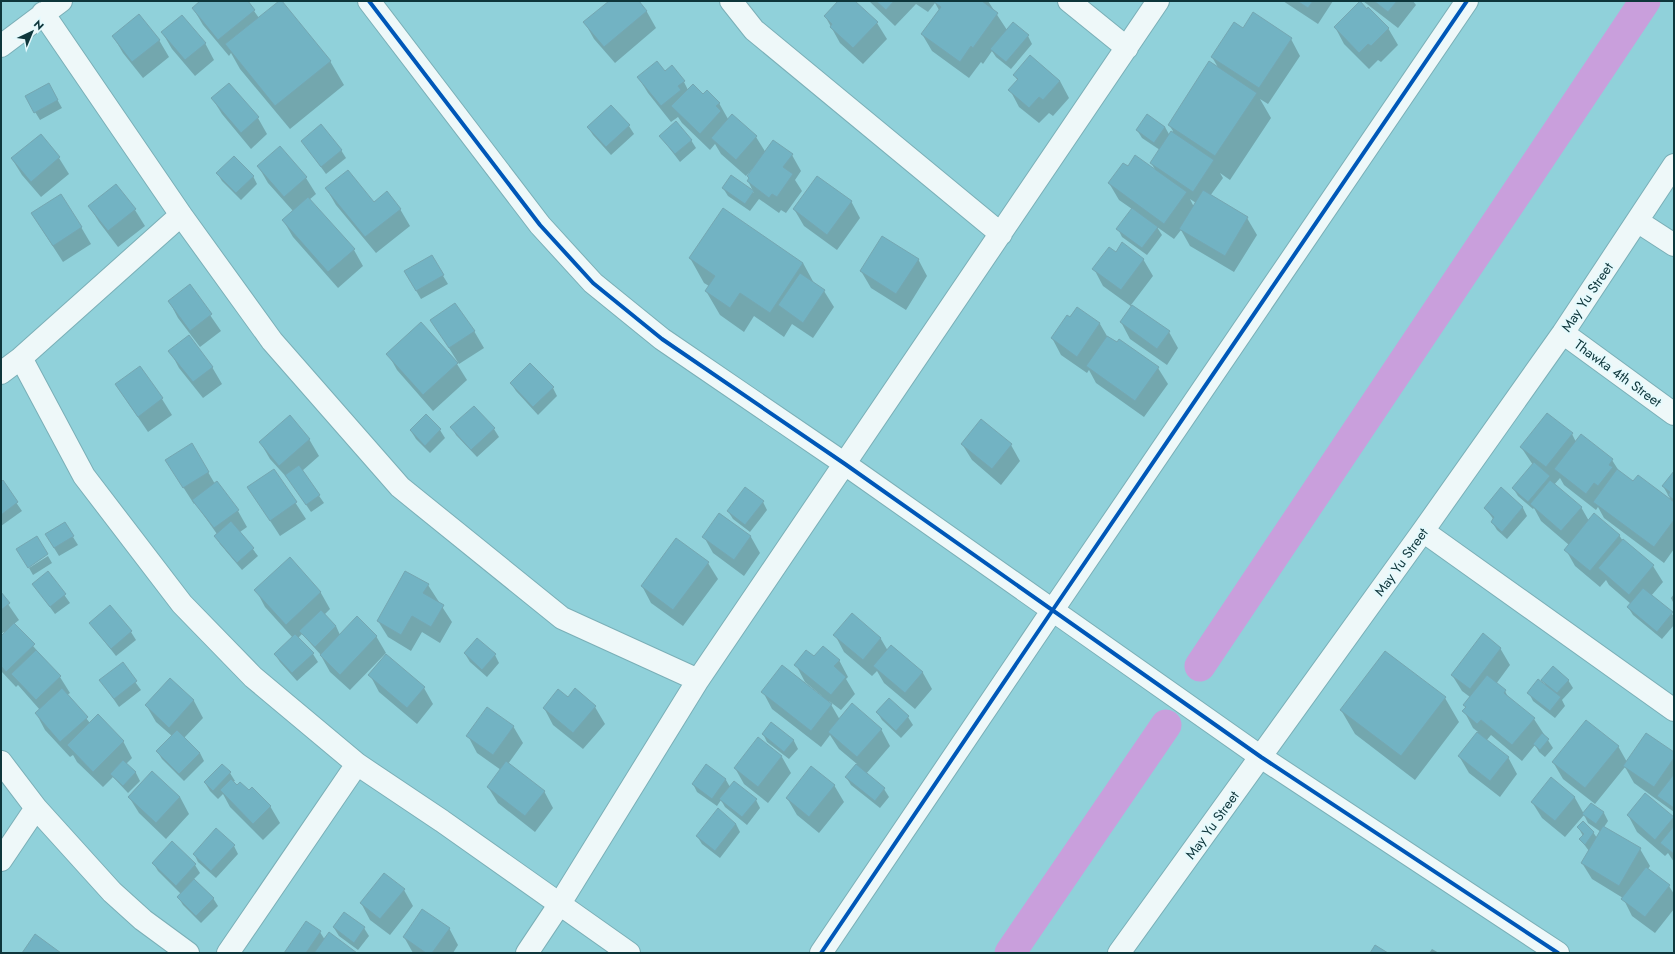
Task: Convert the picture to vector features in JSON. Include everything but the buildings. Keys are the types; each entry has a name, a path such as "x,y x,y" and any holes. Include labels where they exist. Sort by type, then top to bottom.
{"street":[{"path":"1,46 61,1"},
{"path":"369,1 540,225 593,283 662,339 845,464 1261,757 1558,953"},
{"path":"731,1 754,30 1001,234"},
{"path":"1069,1 1127,48"},
{"path":"527,953 698,680 1158,1"},
{"path":"822,953 1052,611 1467,1"},
{"path":"43,13 181,215 272,341 400,487 562,618 698,680"},
{"name":"May Yu Street","path":"1119,953 1423,532 1563,333 1674,165"},
{"path":"1,373 21,358 181,215"},
{"path":"1637,221 1674,245"},
{"name":"Thawka 4th Street","path":"1563,333 1674,414"},
{"path":"21,358 84,476 182,604 253,677 357,764 442,821 629,953"},
{"path":"1423,532 1674,710"},
{"path":"1,762 36,808 123,901 143,920 188,953"},
{"path":"228,953 357,764"},
{"path":"1,860 36,808"}],"waterway":[{"path":"1200,666 1645,1"},
{"path":"1010,953 1166,725"}],"cycle path":[{"path":"369,1 540,225 593,283 662,339 845,464 1261,757 1558,953"},
{"path":"821,953 1467,1"}]}
